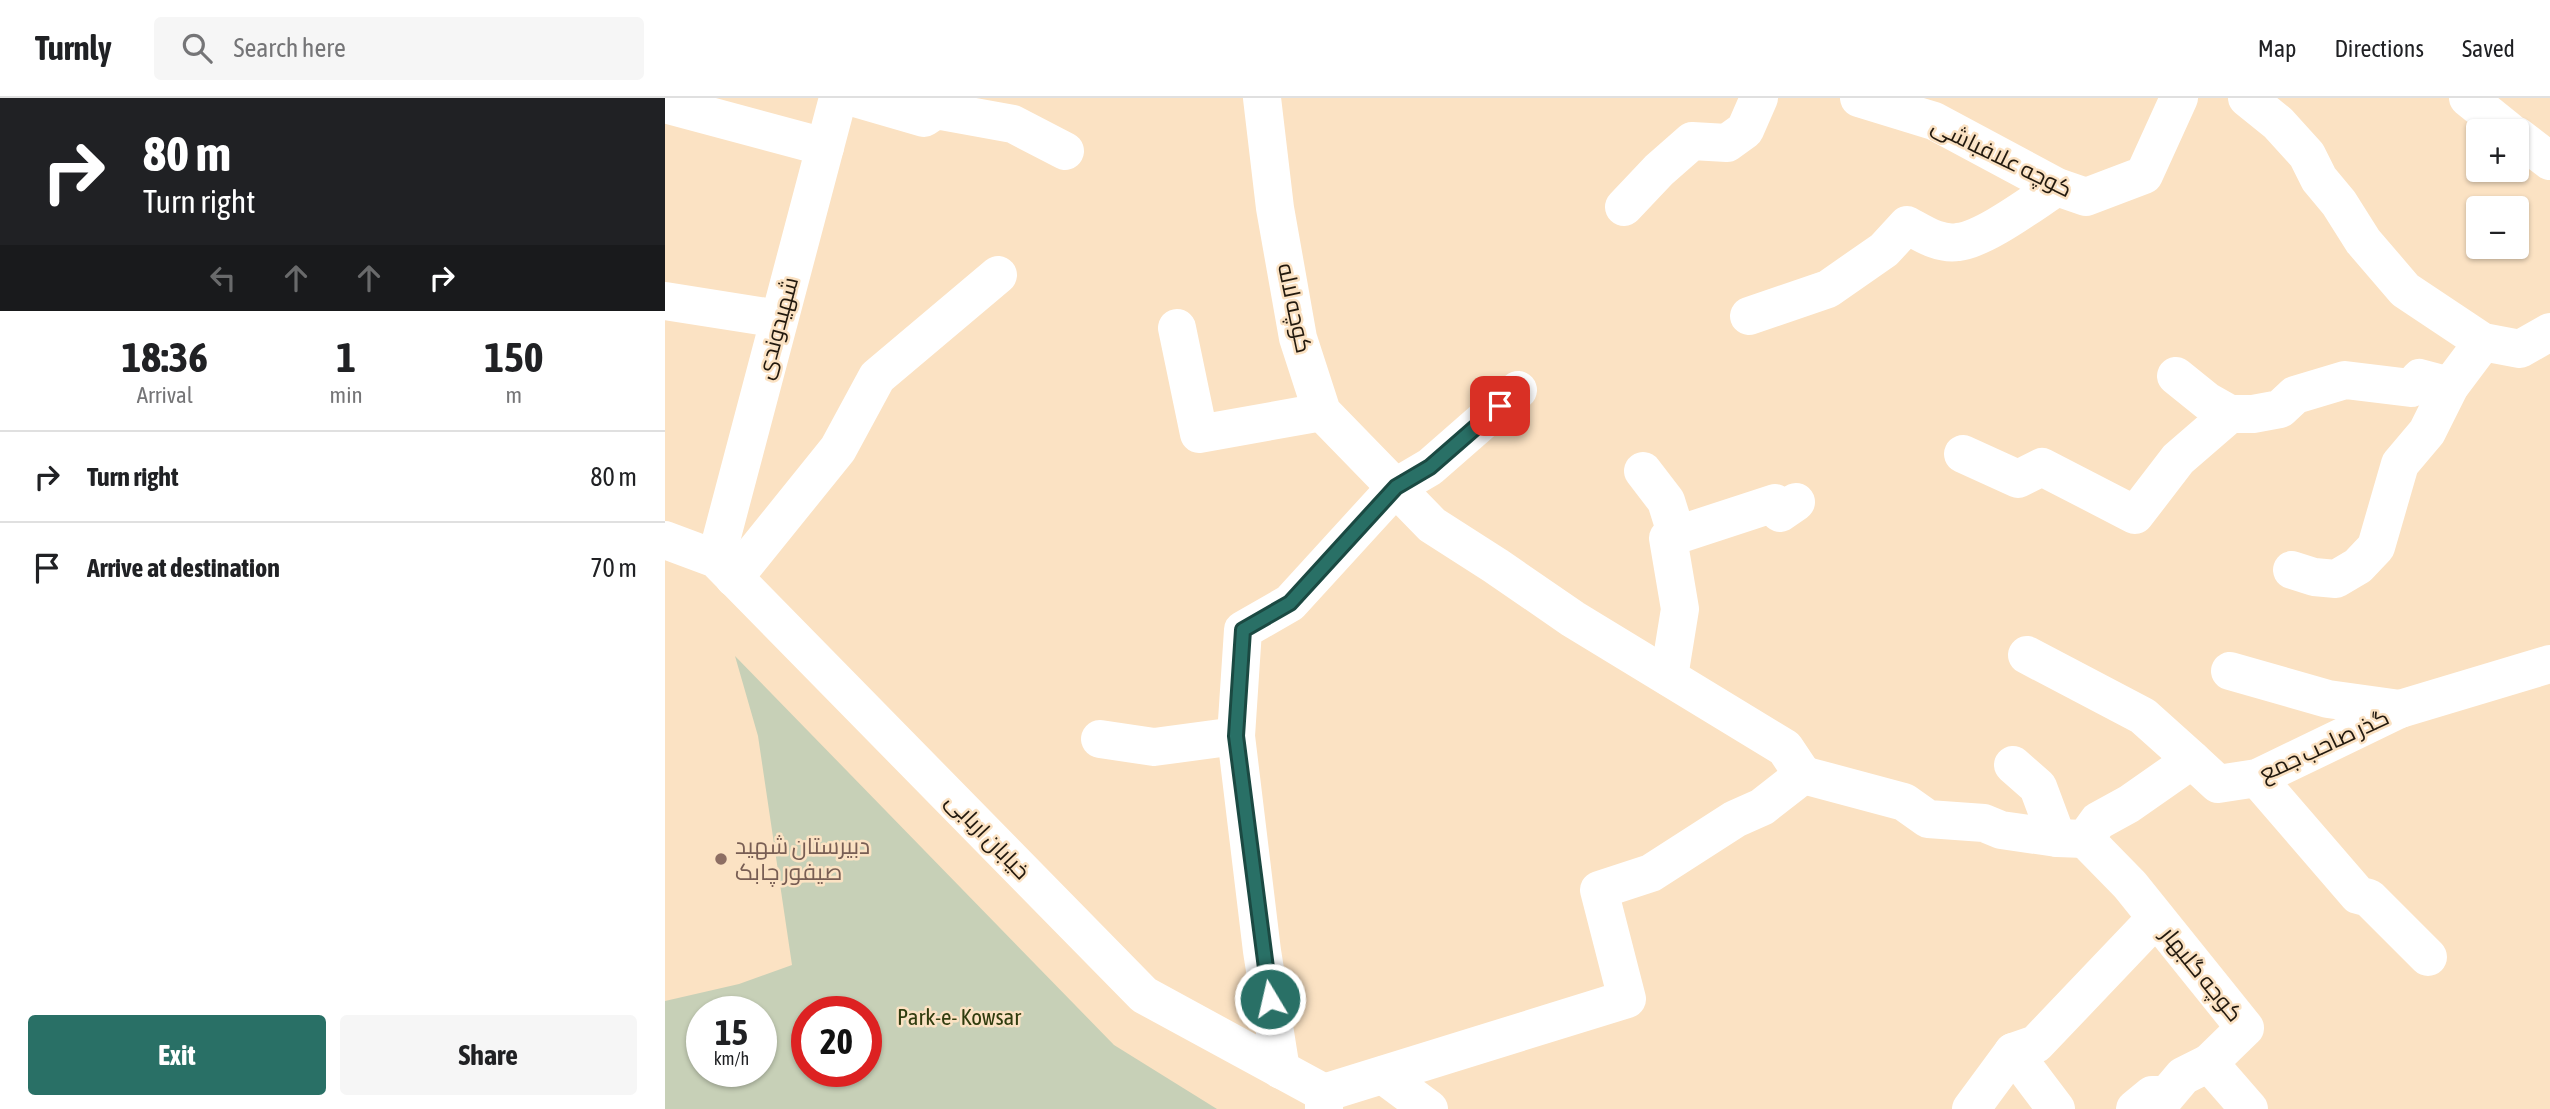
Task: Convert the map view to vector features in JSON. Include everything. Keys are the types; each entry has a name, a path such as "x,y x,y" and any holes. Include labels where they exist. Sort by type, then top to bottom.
{"street":[{"name":"شهیدوندی","path":"725,568 779,319 838,98"},
{"path":"855,98 924,118 936,110 1013,124 1065,151"},
{"name":"کوچه لاله","path":"1262,98 1275,208 1298,338 1322,412 1431,525 1573,619 1785,748 1803,775"},
{"path":"1624,207 1659,170 1692,141 1727,143 1745,130 1759,98"},
{"name":"کوچه علافباشی","path":"1860,98 1934,121 2057,187 2085,197 2144,175 2179,98"},
{"path":"2247,98 2278,122 2307,155 2319,179 2339,202 2363,242 2405,290 2483,342 2520,349 2550,332"},
{"path":"2468,98 2494,119"},
{"path":"665,104 825,147"},
{"path":"2529,145 2550,161"},
{"path":"1749,316 1828,289 1884,250 1907,225 1934,239 1956,243 1978,237 2057,187"},
{"path":"725,568 838,449 877,376 998,275"},
{"path":"665,301 779,319"},
{"path":"1177,328 1199,434 1322,412"},
{"path":"2292,570 2314,577 2336,579 2357,566 2376,547 2400,464 2427,432 2449,386 2483,342"},
{"path":"2176,376 2207,401 2230,414 2253,414 2280,409 2295,395 2345,380 2411,388 2420,378 2449,386"},
{"path":"1281,1070 1262,951 1236,736 1243,630 1290,603 1396,487 1430,467 1518,390"},
{"path":"1963,454 2018,479 2042,467 2135,515 2178,459 2230,414"},
{"path":"1643,471 1666,501 1677,536"},
{"path":"1669,677 1680,609 1668,538 1775,503 1780,513 1796,502"},
{"name":"خیابان اربابی","path":"665,540 725,568 1144,995 1281,1070 1324,1101"},
{"path":"1324,1101 1383,1075 1627,999 1599,890 1651,873 1735,819 1762,807 1803,775 1904,802 1928,818 1984,823 2001,831 2071,838 2129,804 2192,760 2143,716 2027,655"},
{"name":"گذر صاحب جمع","path":"2192,760 2218,784 2257,778 2400,709 2550,664"},
{"path":"2230,670 2328,699 2400,709"},
{"path":"1100,738 1154,747 1236,736"},
{"path":"2013,765 2038,787 2071,838"},
{"path":"2257,778 2358,895 2369,898 2428,957"},
{"name":"کوچه گلبهار","path":"2071,838 2130,886 2245,1028 2209,1063"},
{"path":"1971,1109 2013,1052 2036,1044 2156,918"},
{"path":"2013,1052 2056,1109"},
{"path":"2134,1109 2152,1095 2168,1095 2183,1076 2209,1063 2249,1109"},
{"path":"1383,1075 1429,1109"}],"green space":[{"name":"Park-e- Kowsar","path":"735,656 1114,1045 1217,1109 665,1109 665,1001 686,996 686,1087 777,1087 777,996 687,996 739,984 792,965 758,736"}],"place":[{"name":"دبیرستان شهید صیفور چابک","path":"721,859"}],"route":[{"path":"1270,999 1236,736 1243,630 1290,603 1396,487 1430,467 1500,406"}]}
